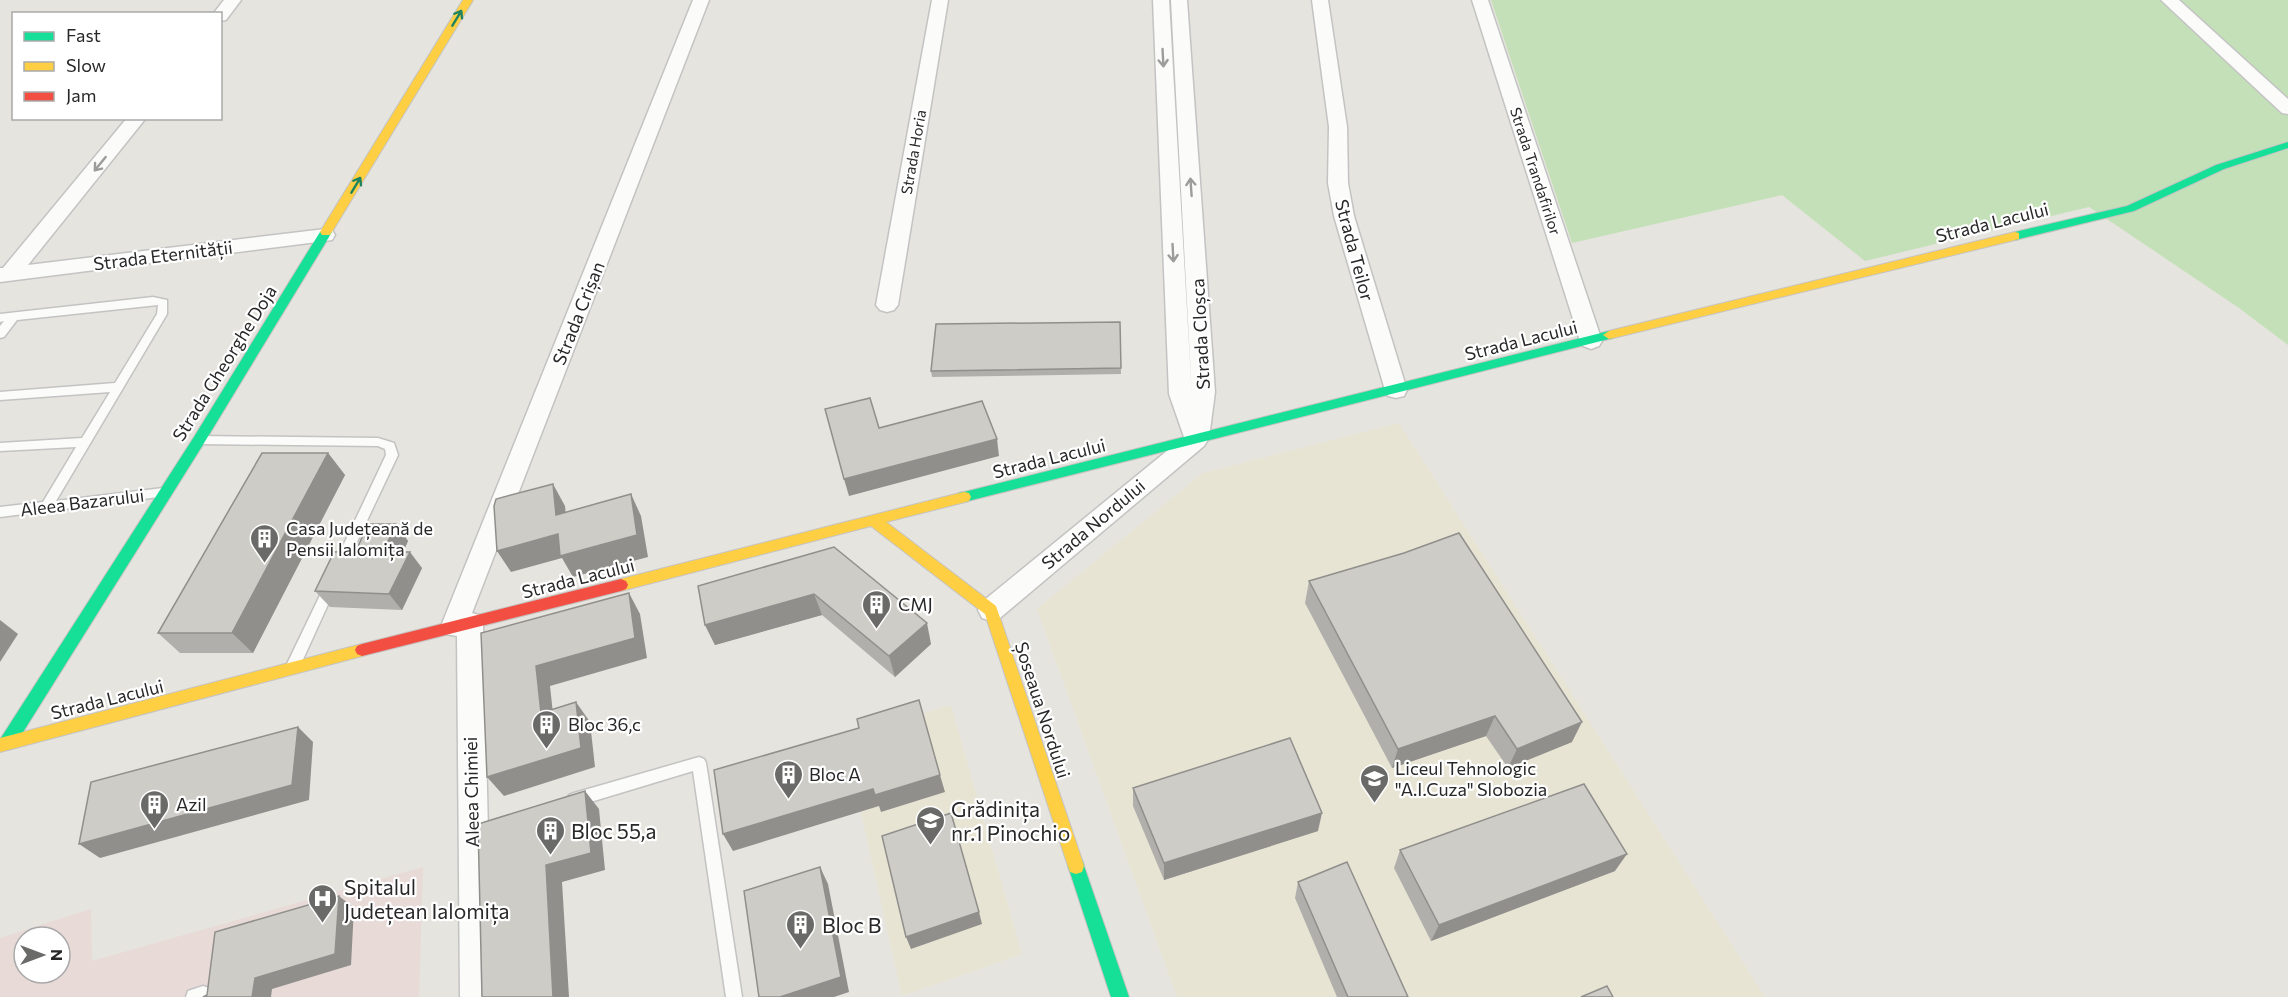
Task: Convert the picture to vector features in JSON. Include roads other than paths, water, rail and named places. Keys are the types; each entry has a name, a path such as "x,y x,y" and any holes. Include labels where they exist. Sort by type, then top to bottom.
{"street":[{"path":"222,14 234,0"},
{"name":"Strada Gheorghe Doja","path":"4,744 199,440 468,0"},
{"name":"Strada Crișan","path":"462,624 701,0"},
{"name":"Strada Horia","path":"887,305 940,0"},
{"name":"Strada Cloșca","path":"1161,0 1180,394 1196,440"},
{"name":"Strada Cloșca","path":"1179,0 1204,392 1196,440"},
{"name":"Strada Teilor","path":"1320,0 1338,127 1338,183 1344,216 1396,390"},
{"name":"Strada Trandafirilor","path":"1480,0 1592,341"},
{"path":"2169,0 2288,109"},
{"path":"3,278 135,120"},
{"name":"Strada Lacului","path":"4,744 462,624 873,520 2109,212 2130,209 2220,167 2288,145"},
{"name":"Strada Eternității","path":"3,278 325,235"},
{"name":"Strada Nordului","path":"991,610 1196,440"},
{"path":"873,520 991,610"},
{"name":"Șoseaua Nordului","path":"991,610 1120,997"},
{"name":"Aleea Chimiei","path":"462,624 482,826 476,997"}],"lane":[{"path":"0,318 153,301 163,303 162,314 47,506"},
{"path":"0,334 13,317"},
{"path":"0,396 117,387"},
{"path":"199,440 378,442 390,446 392,455 292,669"},
{"path":"0,447 84,442"},
{"name":"Aleea Bazarului","path":"0,512 163,493"},
{"path":"559,804 699,763 734,997"}],"place":[{"name":"Casa Județeană de Pensii Ialomița","path":"265,564"},
{"name":"CMJ","path":"877,630"},
{"name":"Bloc 36,c","path":"547,750"},
{"name":"Bloc A","path":"788,800"},
{"name":"Liceul Tehnologic \"A.I.Cuza\" Slobozia","path":"1374,804"},
{"name":"Azil","path":"155,830"},
{"name":"Grădinița nr.1 Pinochio","path":"930,846"},
{"name":"Bloc 55,a","path":"550,856"},
{"name":"Spitalul Județean Ialomița","path":"323,924"},
{"name":"Bloc B","path":"801,950"}]}
